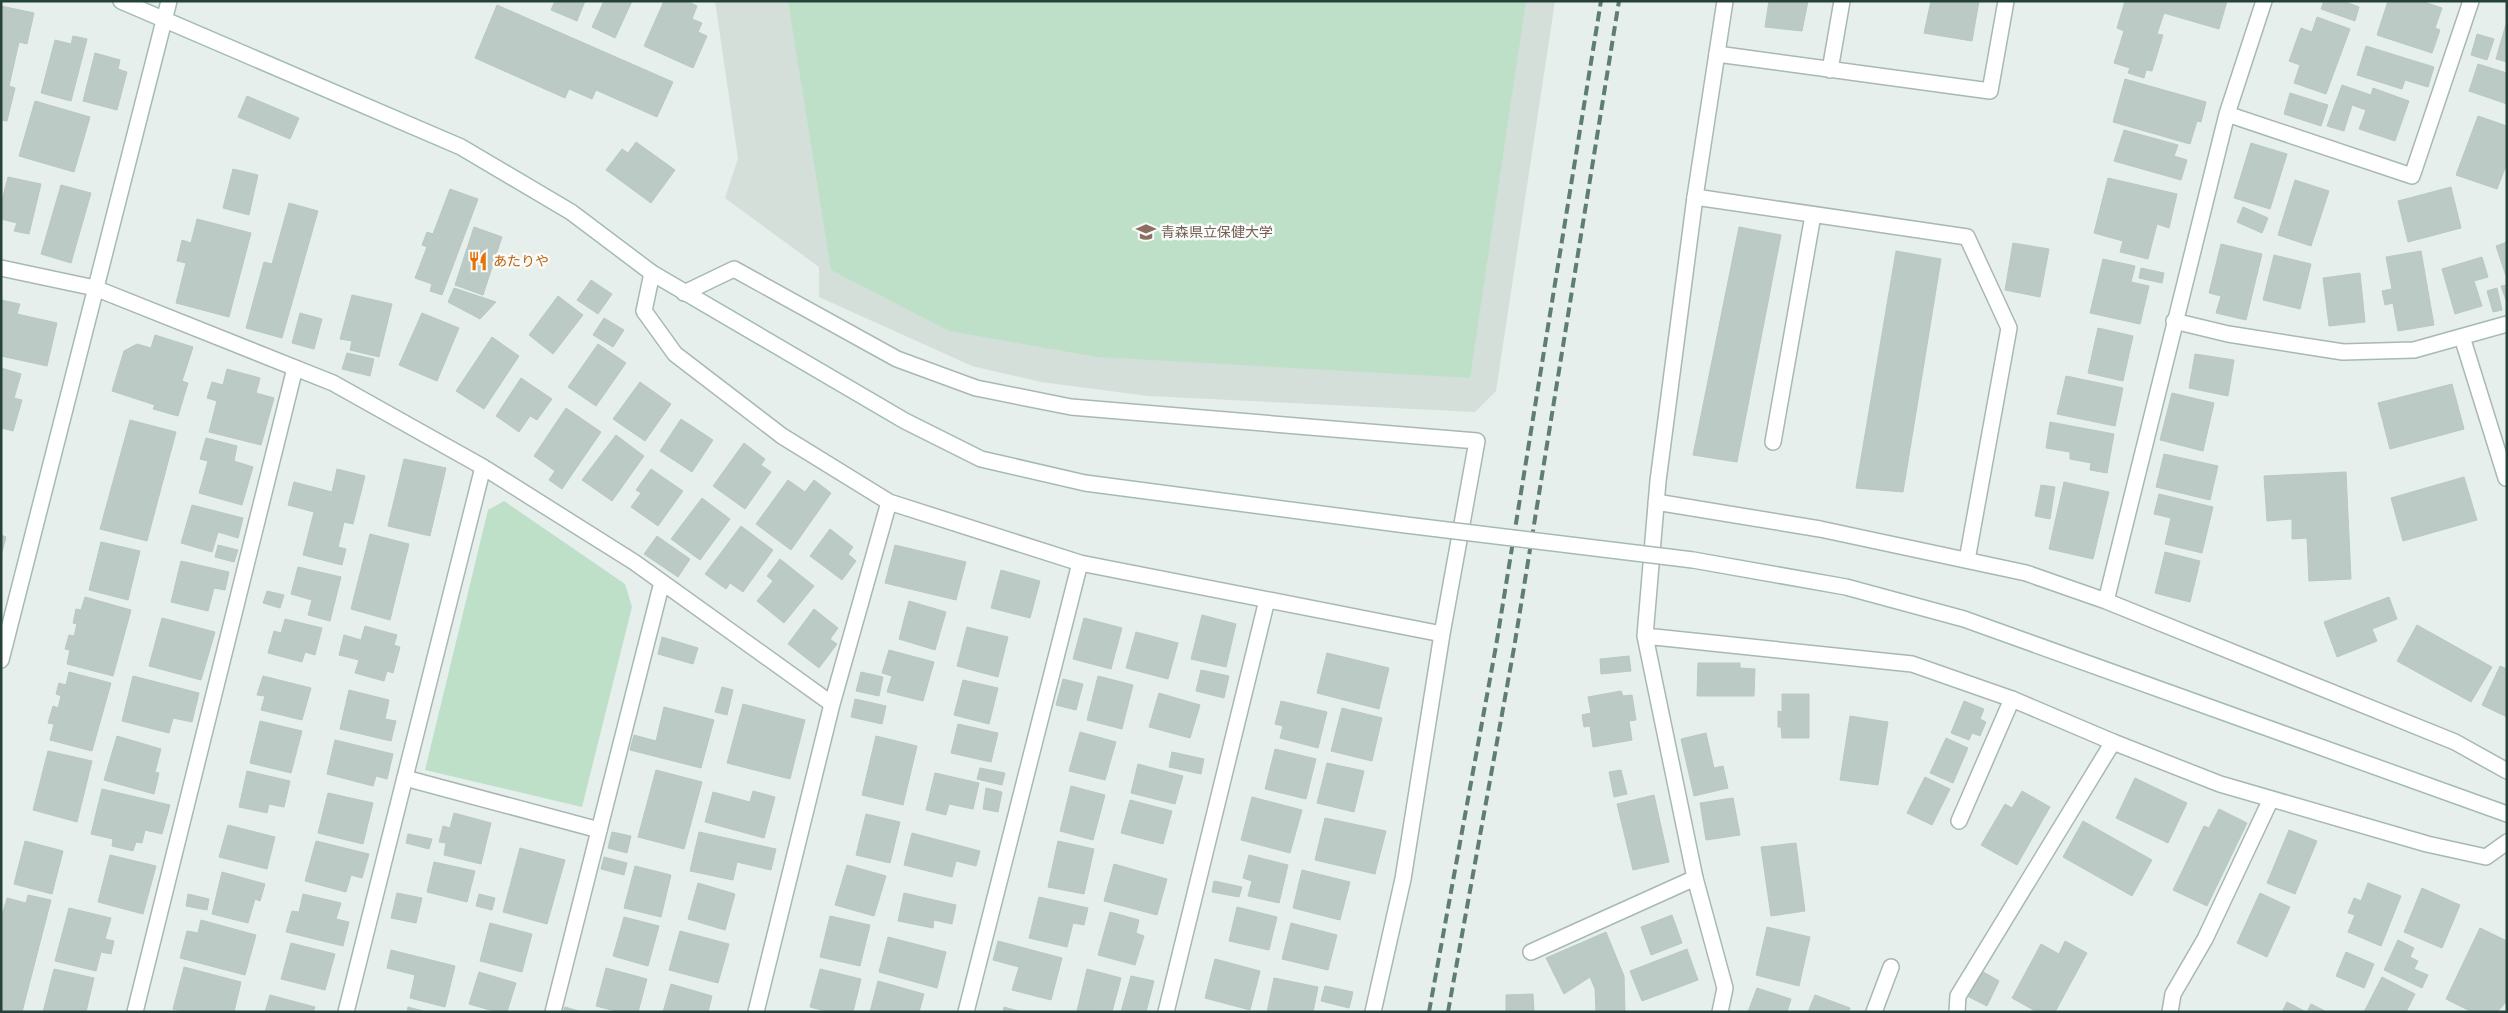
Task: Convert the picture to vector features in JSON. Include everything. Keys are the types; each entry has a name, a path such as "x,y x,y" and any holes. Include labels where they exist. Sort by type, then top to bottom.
{"street":[{"path":"120,1 461,147 570,212 652,273 905,421 981,459 1085,483 1693,560 1846,588 1964,619 2507,814"},
{"path":"1,660 169,1"},
{"path":"1720,1012 1725,988 1695,878 1645,636 1656,502 1695,197 1726,1"},
{"path":"1830,70 1842,1"},
{"path":"1717,54 1990,91 2006,1"},
{"path":"2106,601 2174,320 2227,114 2264,1"},
{"path":"2227,114 2412,176 2471,1"},
{"path":"1695,197 1966,237 2009,328 1968,560"},
{"path":"1773,442 1813,214"},
{"path":"1,268 96,288 333,383 483,467 634,562 832,704"},
{"path":"684,292 734,268 897,358 976,388 1071,407 1477,441 1442,634 1403,879 1373,1012"},
{"path":"652,273 644,311 675,354 782,436 889,502 1080,563 1442,634"},
{"path":"2174,320 2228,334 2343,352 2414,350 2507,324"},
{"path":"2462,336 2506,478"},
{"path":"135,1012 295,368"},
{"path":"346,1012 483,467"},
{"path":"756,1012 832,704 889,502"},
{"path":"1656,502 1820,529 2026,573 2106,601 2455,742 2507,771"},
{"path":"966,1012 1080,563"},
{"path":"553,1012 662,582"},
{"path":"1166,1012 1267,600"},
{"path":"1645,636 1912,664 2012,699 2113,742 2220,784 2427,844 2486,857 2507,842"},
{"path":"1960,821 2012,699"},
{"path":"1957,1012 1958,996 2113,742"},
{"path":"404,778 599,830"},
{"path":"2170,1012 2173,994 2205,939 2271,799"},
{"path":"1531,952 1695,878"},
{"path":"1874,1012 1891,967"}],"shaded area":[{"name":"青森県立保健大学","path":"715,1 1555,1 1496,391 1475,412 1148,396 1041,382 972,366 819,297 819,267 725,198 738,158"}],"green space":[{"name":"青森県立保健大学","path":"788,1 1526,1 1470,378 1097,357 949,331 831,270"},
{"path":"504,501 625,584 632,607 582,807 425,770 488,510"}],"building":[{"path":"555,1 585,1 577,21 551,10"},
{"path":"604,1 632,1 615,38 592,27"},
{"path":"664,1 687,1 697,6 692,19 702,23 698,32 707,36 693,68 644,46"},
{"path":"1769,1 1808,1 1802,31 1765,27"},
{"path":"1931,1 1979,1 1972,41 1924,33"},
{"path":"2125,1 2227,1 2219,29 2164,13 2157,34 2163,35 2152,71 2146,70 2144,78 2128,73 2130,68 2114,63 2124,31 2117,28"},
{"path":"2324,1 2343,1 2359,7 2355,21 2321,9"},
{"path":"2388,1 2421,1 2442,8 2435,28 2440,30 2432,53 2377,35"},
{"path":"497,5 673,82 657,117 596,90 592,99 569,89 565,98 475,58"},
{"path":"1,6 34,13 27,44 19,42 9,86 15,88 7,121 1,120"},
{"path":"2317,17 2350,29 2326,94 2294,83 2300,65 2289,61 2301,28 2312,32"},
{"path":"2507,24 2507,62 2496,59"},
{"path":"2477,34 2494,39 2487,60 2471,55"},
{"path":"73,36 87,39 71,101 41,93 55,40 71,44"},
{"path":"2366,46 2434,67 2428,87 2405,80 2402,89 2357,75"},
{"path":"95,53 120,60 118,69 127,72 117,110 83,101"},
{"path":"2478,64 2507,73 2507,104 2469,91"},
{"path":"2125,79 2206,102 2201,122 2197,121 2190,144 2113,122"},
{"path":"2342,85 2371,95 2373,88 2409,101 2395,141 2359,129 2366,110 2352,105 2344,131 2327,126"},
{"path":"2290,93 2328,105 2321,126 2284,114"},
{"path":"247,96 299,118 290,139 238,117"},
{"path":"35,101 90,117 74,172 19,156"},
{"path":"2478,116 2507,126 2507,163 2497,189 2456,175"},
{"path":"2124,130 2178,145 2174,156 2187,160 2181,180 2114,161"},
{"path":"636,142 675,170 651,203 606,170 622,149 628,153"},
{"path":"2251,143 2287,154 2270,209 2234,198"},
{"path":"233,169 258,175 249,215 223,208"},
{"path":"8,177 41,184 29,234 14,231 17,223 1,219 1,204"},
{"path":"2108,178 2177,194 2169,228 2157,224 2148,259 2120,252 2123,241 2094,233"},
{"path":"2295,180 2329,191 2311,246 2278,235"},
{"path":"61,185 91,193 71,263 41,254"},
{"path":"2451,187 2461,228 2408,242 2398,201"},
{"path":"450,189 478,199 442,295 430,291 432,284 415,278 427,247 422,245 427,232 433,234"},
{"path":"289,203 318,211 282,338 246,328 264,262 272,264"},
{"path":"2243,207 2268,218 2262,233 2237,222"},
{"path":"197,219 251,233 229,317 176,303 186,263 177,261 182,240 191,243"},
{"name":"あたりや","path":"474,227 502,237 483,295 455,285"},
{"path":"1739,227 1781,235 1737,462 1693,455"},
{"path":"2507,242 2507,276 2506,276 2496,246"},
{"path":"2013,243 2049,249 2040,297 2005,290"},
{"path":"2221,244 2262,254 2246,320 2216,313 2221,296 2209,293"},
{"path":"1896,251 1941,259 1903,492 1856,488"},
{"path":"2421,251 2434,325 2398,331 2393,303 2385,305 2382,291 2392,289 2386,257"},
{"path":"2274,255 2311,264 2300,309 2263,300"},
{"path":"2482,257 2488,277 2474,281 2482,306 2455,314 2442,269"},
{"path":"2103,259 2135,266 2131,282 2149,286 2140,324 2090,313"},
{"path":"2141,268 2164,273 2162,283 2139,278"},
{"path":"2360,273 2365,322 2329,326 2323,278"},
{"path":"591,280 612,294 598,314 577,300"},
{"path":"2507,285 2507,303 2501,286"},
{"path":"454,288 496,302 480,319 448,302"},
{"path":"2497,288 2502,310 2493,312 2487,291"},
{"path":"352,295 392,304 379,357 350,350 352,341 340,339"},
{"path":"558,296 583,315 553,354 529,335"},
{"path":"1,300 20,304 17,314 57,323 47,366 1,356"},
{"path":"300,313 322,319 314,349 292,343"},
{"path":"422,313 459,328 437,381 399,365"},
{"path":"604,318 624,330 613,347 593,335"},
{"path":"2098,328 2133,336 2123,381 2088,373"},
{"path":"155,335 193,347 182,381 188,383 178,416 153,409 155,405 112,391 124,351 137,344 151,348"},
{"path":"492,337 519,356 484,409 456,391"},
{"path":"598,344 626,363 596,406 568,387"},
{"path":"347,353 374,359 370,376 342,369"},
{"path":"2195,354 2234,360 2228,396 2189,388"},
{"path":"1,368 21,374 14,398 22,400 13,431 1,428"},
{"path":"227,369 260,378 256,393 274,398 261,445 209,432 217,401 207,398 212,382 223,385"},
{"path":"2066,376 2123,388 2115,426 2057,414"},
{"path":"521,378 552,399 537,420 530,416 519,432 496,416"},
{"path":"640,382 671,404 645,441 613,419"},
{"path":"2452,384 2464,429 2390,449 2378,403"},
{"path":"2172,393 2214,403 2203,451 2160,440"},
{"path":"566,408 601,432 562,489 549,480 555,471 534,456"},
{"path":"681,419 713,440 692,472 660,451"},
{"path":"130,420 176,432 147,541 100,529"},
{"path":"2050,422 2114,434 2107,473 2090,470 2091,463 2070,459 2070,452 2046,448"},
{"path":"616,435 644,456 612,501 582,480"},
{"path":"206,438 237,446 234,461 253,467 242,505 199,493 208,461 200,459"},
{"path":"744,443 765,459 761,465 771,472 745,509 713,486"},
{"path":"2164,454 2218,466 2210,500 2156,487"},
{"path":"404,459 446,468 430,536 388,526"},
{"path":"337,469 365,476 353,524 344,522 338,547 346,549 342,565 303,555 314,512 288,505 294,482 332,492"},
{"path":"651,469 683,491 658,526 631,507 641,493 636,490"},
{"path":"2346,472 2351,579 2309,581 2307,538 2292,539 2292,519 2267,521 2264,476"},
{"path":"2464,477 2477,520 2403,541 2391,498"},
{"path":"788,480 805,492 814,480 831,493 791,550 756,524"},
{"path":"2064,482 2109,492 2093,559 2049,549"},
{"path":"2041,485 2055,487 2050,519 2035,516"},
{"path":"2159,494 2213,507 2202,553 2165,544 2171,518 2154,514"},
{"path":"702,498 730,519 700,560 671,539"},
{"path":"192,505 243,518 238,538 218,532 212,552 181,543"},
{"path":"741,526 773,550 743,592 730,583 726,589 705,574"},
{"path":"830,529 853,547 848,554 856,561 842,580 810,556"},
{"path":"370,534 409,544 390,620 351,609"},
{"path":"1,535 6,537 1,556"},
{"path":"657,536 690,559 678,577 644,554"},
{"path":"101,542 140,551 128,600 89,590"},
{"path":"218,545 238,550 234,562 215,557"},
{"path":"895,545 966,562 956,600 885,583"},
{"path":"2165,552 2200,561 2190,602 2155,593"},
{"path":"780,559 814,586 784,623 757,601 773,581 767,576"},
{"path":"181,561 229,572 225,590 214,588 208,611 171,602"},
{"path":"298,567 341,577 330,621 308,615 312,600 291,594"},
{"path":"1001,570 1040,581 1030,618 991,608"},
{"path":"267,591 284,595 280,608 263,603"},
{"path":"85,597 131,610 113,676 67,664 70,650 65,649 69,635 74,636 77,624 73,623 76,609 81,610"},
{"path":"2389,597 2397,619 2372,629 2377,641 2337,657 2324,622"},
{"path":"909,601 946,612 935,650 899,639"},
{"path":"814,609 838,628 830,639 837,644 819,668 788,644"},
{"path":"1202,615 1236,624 1226,667 1191,659"},
{"path":"162,618 215,632 201,680 149,666"},
{"path":"1084,618 1122,628 1111,669 1073,659"},
{"path":"285,619 322,628 315,655 305,652 302,662 268,653 274,631 281,633"},
{"path":"2417,625 2492,667 2471,702 2397,661"},
{"path":"365,626 397,635 394,645 400,647 393,673 387,671 384,681 355,673 359,660 339,655 344,635 361,640"},
{"path":"967,627 1008,637 998,677 957,666"},
{"path":"1136,632 1178,643 1168,679 1126,668"},
{"path":"662,637 698,648 693,664 658,654"},
{"path":"889,650 934,662 923,701 887,692 892,676 882,673"},
{"path":"1327,653 1389,668 1379,709 1317,693"},
{"path":"1629,656 1631,671 1601,674 1600,659"},
{"path":"1698,663 1740,663 1740,668 1755,669 1754,696 1697,696"},
{"path":"2500,666 2507,669 2507,717 2482,705"},
{"path":"1201,670 1229,676 1224,698 1196,691"},
{"path":"69,672 111,683 92,751 50,740 54,724 48,723 53,706 58,708 61,696 56,694 59,683 66,685"},
{"path":"861,672 883,677 879,696 856,691"},
{"path":"133,676 199,693 192,722 173,718 169,733 122,721"},
{"path":"263,676 311,688 302,720 261,710 265,696 257,695"},
{"path":"1098,676 1133,685 1122,729 1087,720"},
{"path":"1063,679 1083,684 1076,710 1056,705"},
{"path":"963,680 998,688 989,724 954,715"},
{"path":"722,687 733,690 727,715 715,712"},
{"path":"349,690 389,700 385,719 396,721 391,741 340,729"},
{"path":"1621,691 1623,696 1632,695 1636,720 1629,721 1632,740 1593,747 1590,726 1584,727 1582,715 1591,713 1588,697"},
{"path":"1159,693 1200,705 1190,738 1149,727"},
{"path":"1782,694 1809,694 1809,738 1782,738 1781,727 1778,727 1778,711 1782,712"},
{"path":"855,699 886,706 882,724 851,717"},
{"path":"1281,701 1327,712 1318,748 1280,738 1283,726 1275,724"},
{"path":"1964,701 1984,709 1980,719 1986,722 1980,736 1972,733 1969,740 1951,733"},
{"path":"743,704 805,720 790,779 727,763"},
{"path":"664,707 714,720 701,768 630,750 634,735 656,741"},
{"path":"1342,708 1382,718 1372,761 1331,751"},
{"path":"1850,716 1888,722 1878,785 1840,780"},
{"path":"260,721 302,731 291,773 250,763"},
{"path":"958,724 998,733 991,762 951,753"},
{"path":"1080,732 1116,742 1105,780 1069,771"},
{"path":"1706,733 1714,768 1723,766 1728,788 1694,796 1681,739"},
{"path":"117,736 161,749 155,772 159,773 154,794 104,780"},
{"path":"876,736 917,746 903,805 862,795"},
{"path":"1946,738 1968,748 1953,783 1930,773"},
{"path":"335,740 393,754 387,779 376,776 373,786 327,774"},
{"path":"1275,749 1316,759 1306,799 1265,789"},
{"path":"48,751 92,761 77,822 33,810"},
{"path":"1172,752 1204,759 1201,774 1169,767"},
{"path":"1327,763 1364,771 1354,812 1317,803"},
{"path":"1138,764 1183,776 1175,804 1131,793"},
{"path":"980,768 1005,773 1002,785 977,779"},
{"path":"656,770 702,782 684,849 638,837"},
{"path":"1621,770 1627,794 1614,797 1609,772"},
{"path":"247,771 290,781 284,807 269,804 267,813 239,807"},
{"path":"935,773 979,783 973,809 949,804 946,815 926,810"},
{"path":"1925,777 1950,789 1932,825 1907,813"},
{"path":"2135,778 2187,803 2168,843 2116,818"},
{"path":"1071,786 1105,795 1093,840 1060,831"},
{"path":"986,788 1002,792 998,812 983,809"},
{"path":"102,789 170,805 162,834 145,830 142,843 136,842 133,851 112,846 113,839 91,834"},
{"path":"753,791 775,797 764,838 705,822 713,792 750,802"},
{"path":"2022,791 2050,807 2017,865 1981,845 2005,804 2012,808"},
{"path":"328,793 373,803 363,844 318,833"},
{"path":"1654,795 1669,862 1633,870 1617,804"},
{"path":"1252,797 1302,810 1290,853 1241,840"},
{"path":"1733,798 1740,835 1706,840 1700,803"},
{"path":"1130,800 1172,811 1163,844 1121,833"},
{"path":"2219,809 2247,823 2207,906 2173,890 2204,826 2209,828"},
{"path":"454,813 491,823 481,864 444,855 446,843 439,842 443,826 450,828"},
{"path":"866,814 900,822 890,863 856,855"},
{"path":"1325,818 1386,831 1375,874 1315,860"},
{"path":"2083,821 2152,860 2132,896 2063,857"},
{"path":"228,825 275,837 267,869 219,857"},
{"path":"2289,830 2317,841 2295,894 2267,883"},
{"path":"612,832 631,836 627,853 608,848"},
{"path":"699,832 776,849 771,870 737,862 733,880 690,871"},
{"path":"912,833 980,851 976,866 956,861 952,877 904,865"},
{"path":"408,834 432,839 429,849 406,843"},
{"path":"25,841 63,851 52,894 14,884"},
{"path":"316,841 369,854 362,878 351,875 346,892 305,881"},
{"path":"1058,841 1094,849 1084,894 1048,887"},
{"path":"1796,843 1805,911 1771,916 1761,847"},
{"path":"520,848 565,860 547,924 503,912"},
{"path":"110,855 156,866 143,914 98,902"},
{"path":"1249,855 1288,865 1279,903 1248,896 1252,881 1243,878"},
{"path":"604,857 627,863 624,875 601,869"},
{"path":"434,862 475,871 467,902 427,892"},
{"path":"1114,864 1167,879 1157,915 1104,901"},
{"path":"847,865 886,876 874,916 835,905"},
{"path":"635,866 671,875 661,917 624,908"},
{"path":"1302,870 1350,882 1340,920 1293,908"},
{"path":"222,872 265,884 260,901 255,899 248,923 212,914"},
{"path":"1214,881 1242,887 1239,897 1212,892"},
{"path":"698,883 735,894 725,930 688,919"},
{"path":"2368,883 2401,896 2381,946 2348,932 2355,915 2348,913 2354,898 2361,901"},
{"path":"2422,888 2460,905 2442,948 2404,932"},
{"path":"397,893 422,898 416,923 391,918"},
{"path":"904,893 956,905 952,924 934,920 933,928 898,921"},
{"path":"2260,893 2290,907 2267,957 2237,943"},
{"path":"188,894 209,899 207,910 186,906"},
{"path":"303,894 341,903 336,919 349,922 343,946 286,932 292,911 299,912"},
{"path":"479,894 495,898 492,910 476,906"},
{"path":"28,895 51,900 22,1012 1,1012 1,919 7,898 26,903"},
{"path":"1039,897 1088,908 1084,925 1073,923 1067,947 1029,938"},
{"path":"1237,907 1277,917 1269,950 1229,941"},
{"path":"69,908 111,918 105,939 114,941 111,954 101,952 96,971 55,961"},
{"path":"1110,912 1139,920 1136,933 1144,936 1135,965 1098,955"},
{"path":"1672,915 1682,943 1651,955 1641,927"},
{"path":"830,916 870,925 860,966 820,957"},
{"path":"624,917 659,926 648,966 613,956"},
{"path":"201,920 256,935 245,975 180,958 187,931 198,933"},
{"path":"490,923 532,934 522,972 480,961"},
{"path":"1291,923 1337,935 1328,970 1282,959"},
{"path":"1767,927 1810,937 1799,986 1756,975"},
{"path":"2480,928 2507,941 2507,1001 2497,1012 2472,1012 2446,999"},
{"path":"680,931 729,944 718,983 669,970"},
{"path":"1606,932 1624,976 1625,1012 1596,1012 1595,989 1590,977 1564,994 1546,958"},
{"path":"888,937 946,952 937,988 879,972"},
{"path":"2398,940 2414,948 2410,957 2418,961 2414,969 2428,975 2422,988 2384,970"},
{"path":"998,941 1062,958 1051,1000 1012,990 1019,967 993,960"},
{"path":"2065,941 2087,953 2055,1012 2037,1012 2012,998 2041,944 2059,954"},
{"path":"291,943 335,954 325,990 281,979"},
{"path":"1687,949 1698,980 1642,1001 1630,971"},
{"path":"391,950 455,966 445,1007 410,998 415,975 387,968"},
{"path":"2346,952 2374,964 2364,988 2336,976"},
{"path":"1215,959 1260,971 1250,1010 1205,998"},
{"path":"184,967 241,982 234,1012 185,1012 173,1009"},
{"path":"606,968 647,979 638,1012 620,1012 596,1006"},
{"path":"54,969 94,978 86,1012 43,1012"},
{"path":"820,969 861,979 853,1012 830,1012 810,1007"},
{"path":"1087,969 1121,978 1112,1012 1077,1011"},
{"path":"1980,970 1999,981 1987,1006 1967,996"},
{"path":"479,972 516,983 507,1012 497,1012 469,1004"},
{"path":"1131,976 1154,981 1146,1012 1121,1012"},
{"path":"2382,977 2415,994 2406,1012 2364,1012"},
{"path":"1274,978 1318,987 1313,1012 1267,1012"},
{"path":"878,981 924,994 919,1012 870,1012"},
{"path":"671,984 712,996 708,1012 663,1012"},
{"path":"1325,986 1353,992 1349,1008 1321,1001"},
{"path":"1757,988 1791,999 1787,1012 1748,1012"},
{"path":"1533,994 1534,1012 1506,1012 1506,995"},
{"path":"270,995 315,1007 313,1012 265,1012"},
{"path":"1815,995 1850,1008 1849,1012 1808,1012"},
{"path":"2287,1002 2306,1012 2282,1012"},
{"path":"2311,1004 2327,1012 2307,1012"},
{"path":"408,1007 427,1012 407,1012"},
{"path":"565,1007 582,1012 563,1012"},
{"path":"1004,1007 1022,1012 1003,1012"}],"railway":[{"path":"1429,1012 1496,646 1601,1"},
{"path":"1448,1012 1514,648 1619,1"}],"place":[{"name":"青森県立保健大学","path":"1146,232"},
{"name":"あたりや","path":"478,261"}]}
